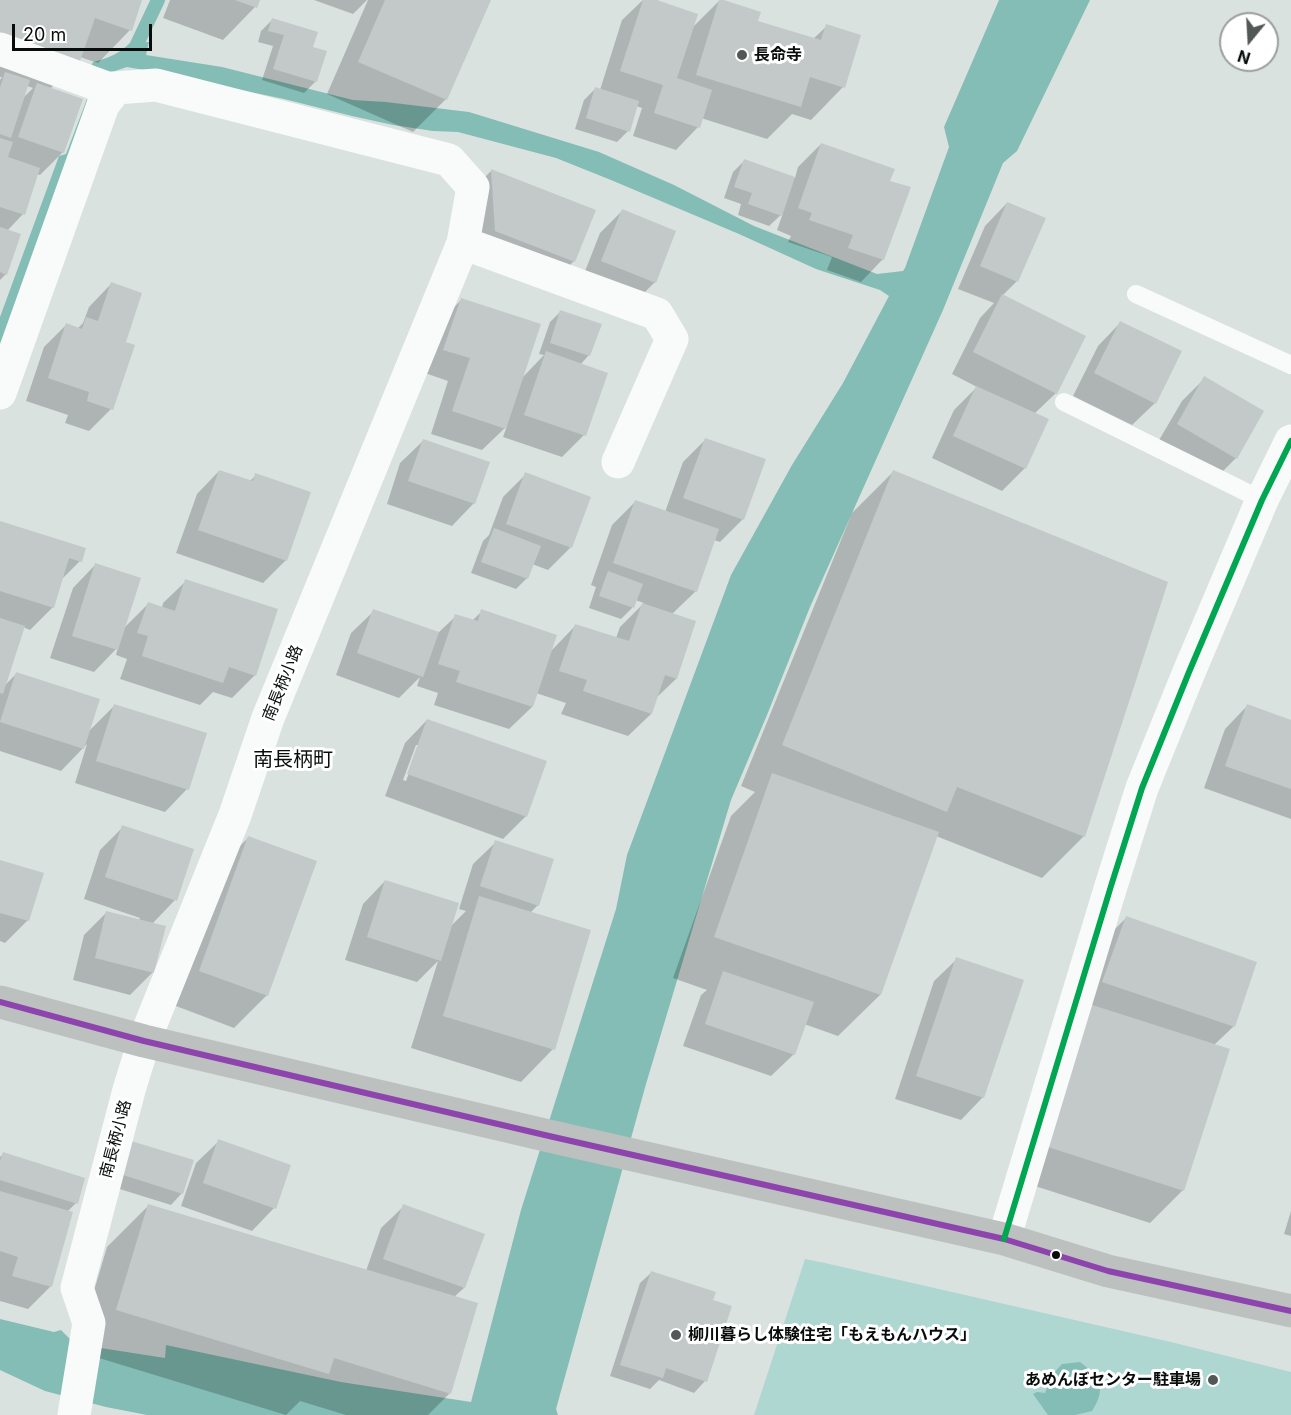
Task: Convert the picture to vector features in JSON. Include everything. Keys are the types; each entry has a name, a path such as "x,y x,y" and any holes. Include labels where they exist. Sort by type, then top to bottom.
{"main road":[{"path":"0,1002 144,1041 1004,1239 1108,1271 1291,1311"}],"street":[{"path":"0,49 101,85 103,105 0,393"},
{"name":"南長柄小路","path":"75,1410 89,1323 77,1288 144,1041 235,815 268,718 463,243 473,187 449,160 156,85 101,85"},
{"path":"463,243 657,314 672,339 618,462"},
{"path":"1004,1239 1142,788 1262,500 1291,441"}],"lane":[{"path":"1136,294 1291,365"},
{"path":"1064,402 1262,500"}],"shaded area":[{"path":"999,0 1090,0 1017,151 1003,163 943,310 810,607 731,800 646,1084 556,1409 558,1415 147,1415 45,1391 0,1370 0,1319 54,1332 61,1330 75,1344 165,1358 166,1345 341,1382 471,1402 521,1210 616,909 627,855 731,575 792,465 843,383 889,296 880,290 816,269 739,234 556,158 458,132 393,125 150,71 127,67 103,75 89,71 93,62 113,55 130,43 149,42 146,55 222,67 353,100 469,112 599,152 674,185 754,226 877,274 903,271 905,268 949,147 944,127"},
{"path":"87,99 93,107 0,357 0,317 59,156 66,154"},
{"path":"805,1259 1171,1342 1291,1372 1291,1415 754,1415"},
{"path":"1080,1362 1097,1378 1100,1389 1097,1403 1092,1411 1075,1415 1048,1415 1033,1394 1045,1393 1052,1375 1062,1364"}],"building":[{"path":"0,0 142,0 132,31 95,18 80,61 0,33"},
{"path":"235,0 260,0 257,8"},
{"path":"385,0 491,0 447,100 358,62"},
{"path":"643,0 657,0 698,14 677,78 712,90 700,128 654,113 663,85 620,71"},
{"path":"719,0 761,12 758,21 821,40 826,24 861,35 845,88 810,77 801,107 696,75"},
{"path":"272,18 318,32 313,47 327,51 317,82 273,69 284,35 268,31"},
{"path":"5,72 30,80 11,138 0,134 0,88"},
{"path":"37,83 83,99 64,153 18,137"},
{"path":"595,87 639,101 630,132 586,118"},
{"path":"0,138 13,142 8,157 40,168 25,215 0,207"},
{"path":"821,143 895,169 890,181 911,187 884,260 848,248 853,235 809,220 812,213 798,208"},
{"path":"744,159 795,177 782,216 748,204 752,193 734,187"},
{"path":"491,169 596,210 575,262 495,231"},
{"path":"1007,202 1046,218 1018,282 980,266"},
{"path":"622,209 676,231 656,283 601,261"},
{"path":"0,227 21,234 7,275 0,272"},
{"path":"111,282 142,293 126,342 135,345 113,410 87,401 89,392 48,378 66,323 82,329 86,317 98,321"},
{"path":"1002,294 1086,336 1057,394 973,352"},
{"path":"461,298 541,324 506,429 452,411 470,358 443,350"},
{"path":"560,310 602,324 590,356 550,343"},
{"path":"1120,321 1182,351 1156,404 1094,373"},
{"path":"546,351 608,373 586,436 524,415"},
{"path":"1204,376 1264,411 1237,459 1177,424"},
{"path":"976,386 1049,419 1026,469 953,436"},
{"path":"705,438 766,459 744,520 683,498"},
{"path":"423,439 490,462 475,504 408,481"},
{"path":"219,470 253,481 255,473 311,492 287,561 198,530"},
{"path":"893,470 1168,582 1085,837 957,787 947,812 782,745"},
{"path":"525,472 591,497 572,548 506,524"},
{"path":"635,500 719,529 697,592 613,563"},
{"path":"0,521 86,548 82,562 69,558 54,608 0,591"},
{"path":"494,528 541,546 528,579 481,562"},
{"path":"95,563 141,578 118,650 72,636"},
{"path":"608,571 643,584 634,608 599,596"},
{"path":"185,579 278,609 256,676 229,667 223,683 142,656 148,636 137,633 148,602 175,611"},
{"path":"642,603 696,621 677,679 665,675 652,714 583,691 587,680 559,671 575,624 629,641"},
{"path":"373,609 439,632 423,677 357,653"},
{"path":"481,609 557,635 533,707 456,682 460,671 438,664 455,614 478,621"},
{"path":"0,618 25,626 3,694 0,693"},
{"path":"16,672 100,699 84,749 0,722"},
{"path":"114,704 207,733 189,790 96,761"},
{"path":"1247,704 1291,720 1291,789 1225,766"},
{"path":"427,719 547,761 527,817 407,774"},
{"path":"772,773 939,832 881,995 714,937"},
{"path":"122,825 194,849 177,901 105,877"},
{"path":"248,836 317,861 268,996 199,971"},
{"path":"495,840 554,859 539,906 480,886"},
{"path":"0,860 44,873 29,921 0,913"},
{"path":"385,880 459,903 441,961 367,937"},
{"path":"479,896 591,930 555,1050 443,1016"},
{"path":"106,911 166,926 154,973 95,958"},
{"path":"1126,916 1257,962 1235,1027 1102,982"},
{"path":"956,957 1024,980 984,1098 916,1076"},
{"path":"723,971 814,1002 795,1055 705,1024"},
{"path":"1086,1003 1230,1049 1184,1191 1042,1145"},
{"path":"218,1139 291,1165 276,1209 203,1183"},
{"path":"131,1141 194,1160 183,1194 120,1174"},
{"path":"3,1152 85,1178 78,1204 0,1180 0,1161"},
{"path":"0,1191 73,1212 52,1287 12,1276 18,1257 0,1251"},
{"path":"148,1204 478,1303 451,1394 334,1358 329,1374 116,1310"},
{"path":"403,1204 485,1234 465,1288 383,1259"},
{"name":"柳川暮らし体験住宅「もえもんハウス」","path":"651,1271 716,1292 713,1300 732,1306 707,1382 666,1368 663,1378 620,1365"}],"waterway":[{"path":"131,57 158,0"}],"transit line":[{"path":"1004,1239 1142,788 1262,500 1291,441"},
{"path":"0,1002 144,1041 1004,1239 1108,1271 1291,1311"}],"place":[{"name":"長命寺","path":"742,55"},
{"name":"柳川暮らし体験住宅「もえもんハウス」","path":"676,1335"},
{"name":"あめんぼセンター駐車場","path":"1213,1380"}],"district":[{"name":"南長柄町","path":"293,760"}]}
